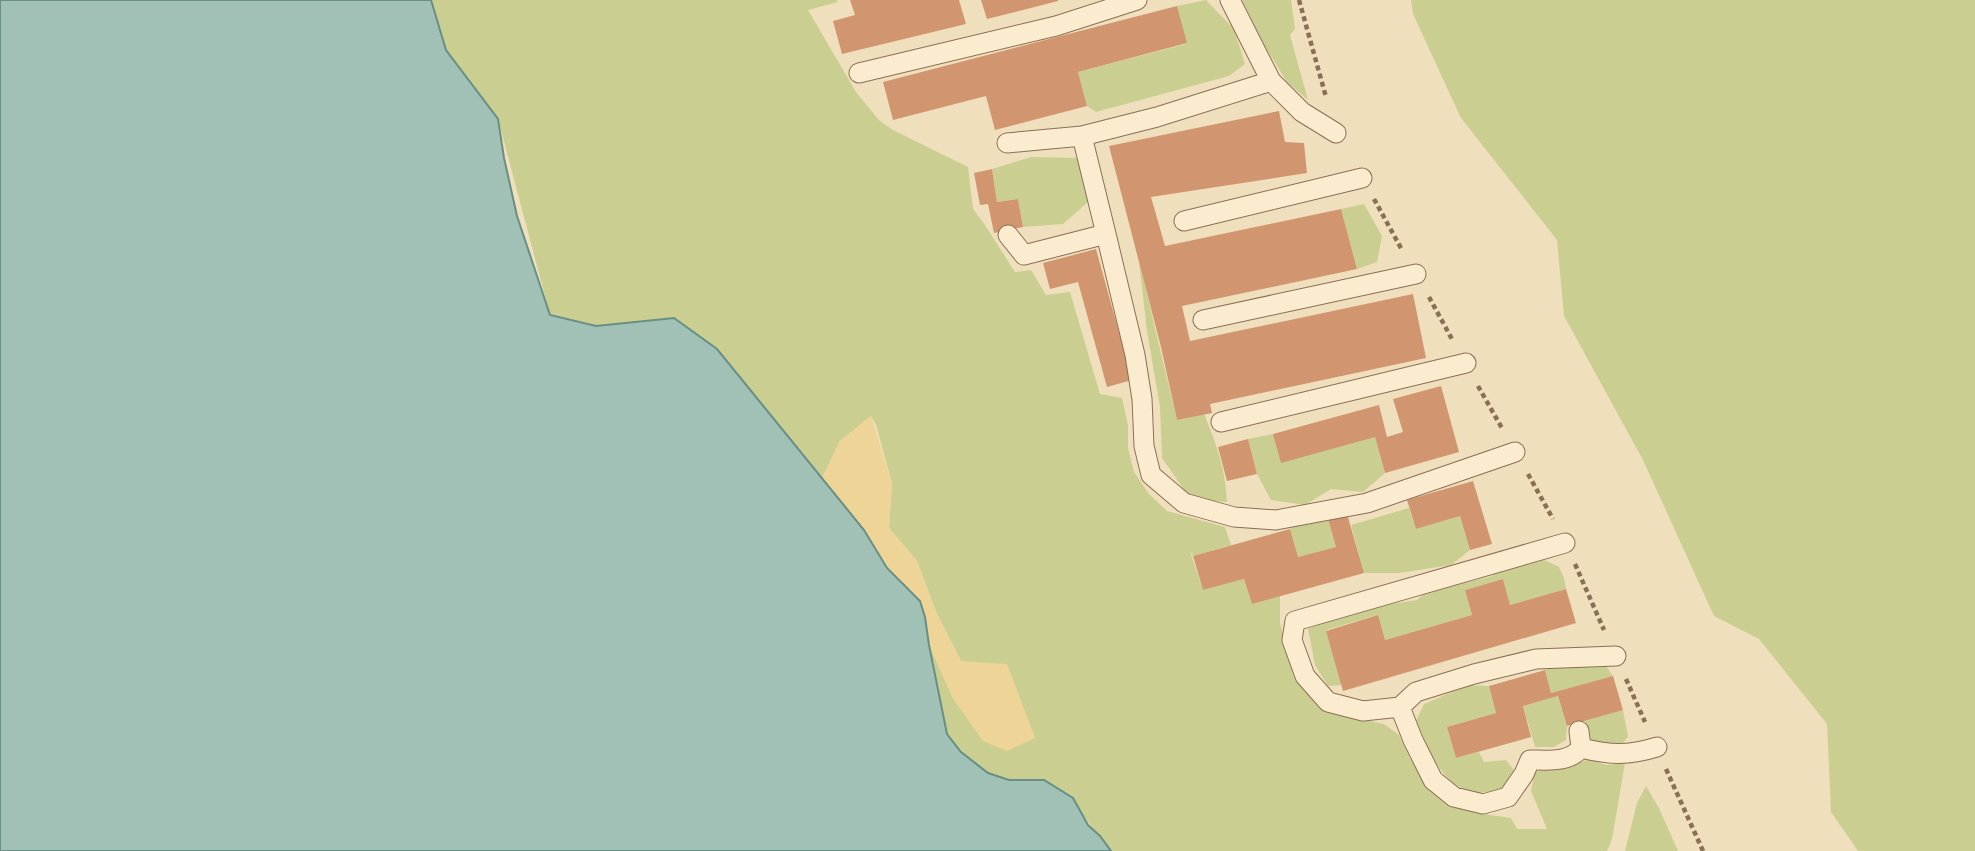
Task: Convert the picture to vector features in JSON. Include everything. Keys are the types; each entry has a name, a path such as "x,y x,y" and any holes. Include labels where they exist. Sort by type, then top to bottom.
{"lane":[{"path":"859,73 1056,26 1136,0"},
{"path":"1230,0 1271,81 1302,112 1336,133"},
{"path":"1007,143 1082,136 1157,117 1271,81"},
{"path":"1082,136 1135,355 1142,400 1144,446 1151,475 1184,503 1234,517 1276,520 1367,503 1515,452"},
{"path":"1184,221 1362,178"},
{"path":"1008,235 1024,255 1106,234"},
{"path":"1203,320 1416,274"},
{"path":"1221,422 1466,363"},
{"path":"1565,542 1296,621 1292,640 1305,676 1328,702 1363,712 1400,706 1416,692 1536,659 1616,656"},
{"path":"1400,706 1433,780 1454,797 1483,804 1508,797 1524,774 1525,755 1558,760 1576,755 1580,739 1608,754 1637,753 1657,747"}],"path":[{"path":"1299,0 1336,133"},
{"path":"1362,178 1565,542 1703,851"}],"green space":[{"path":"426,0 837,0 838,2 808,10 856,92 879,120 893,130 968,167 973,209 1015,272 1031,270 1046,295 1070,292 1100,394 1122,398 1134,472 1149,494 1167,511 1225,527 1231,545 1193,556 1190,551 1203,590 1244,579 1252,604 1280,596 1280,623 1294,677 1336,714 1384,724 1399,735 1410,759 1436,795 1483,814 1511,818 1517,829 1547,829 1531,791 1535,772 1550,768 1564,769 1589,759 1606,765 1625,763 1612,839 1607,851 1111,851 1066,794 986,809 947,734 929,645 954,700 961,661 936,612 917,561 889,528 892,483 871,416 840,441 822,478 717,349 674,318 596,326 550,315 498,119 446,50"},
{"path":"1206,0 1234,29 1245,64 1229,76 1096,112 1087,106 1078,72 1186,44 1177,6"},
{"path":"1242,0 1291,0 1295,29 1290,35 1308,100 1287,82 1263,43"},
{"path":"1411,0 1975,0 1975,851 1858,851 1831,812 1827,724 1759,639 1714,616 1643,460 1564,316 1557,240 1461,118 1413,14"},
{"path":"1031,157 1078,158 1088,202 1063,224 1023,227 1018,199 997,202 992,169"},
{"path":"1364,204 1382,236 1377,262 1357,269 1341,209"},
{"path":"1139,261 1177,420 1204,414 1220,457 1227,502 1187,494 1162,458 1160,407"},
{"path":"1273,434 1375,437 1385,473 1363,492 1331,489 1305,505 1271,500 1257,474 1248,439"},
{"path":"1409,508 1416,529 1460,516 1470,550 1451,565 1399,573 1364,573 1351,525"},
{"path":"1328,519 1336,547 1298,557 1290,529 1303,521"},
{"path":"1540,558 1559,567 1566,589 1510,605 1503,579 1465,590 1472,615 1385,640 1377,615 1326,630 1342,685 1328,686 1315,665 1308,629 1371,607 1417,600 1429,589 1492,576 1497,568"},
{"path":"1597,653 1613,676 1551,693 1545,670 1550,664"},
{"path":"1468,685 1489,686 1496,713 1447,727 1456,758 1479,752 1484,762 1506,760 1517,774 1505,789 1472,792 1451,781 1436,763 1416,721 1424,704"},
{"path":"1558,696 1567,726 1566,740 1554,747 1535,747 1523,706"},
{"path":"1623,710 1628,736 1621,746 1593,745 1585,721"},
{"path":"1646,786 1678,851 1625,851 1637,803"}],"sand":[{"path":"871,416 892,483 889,528 917,561 936,612 961,661 1007,664 1035,738 1007,751 983,741 954,700 929,645 920,601 887,568 822,478 840,441"}],"water":[{"path":"0,0 431,0 446,50 498,119 517,216 550,315 596,326 674,318 717,349 864,530 887,568 920,601 947,734 961,752 988,773 1009,780 1044,780 1073,798 1088,825 1111,851 0,851"}],"building":[{"path":"850,0 959,0 966,24 842,54 833,21 855,15"},
{"path":"981,0 1058,0 1058,1 987,19"},
{"path":"1177,6 1187,43 1078,72 1087,106 995,130 986,96 893,120 883,82"},
{"path":"1279,111 1285,142 1304,143 1307,173 1151,197 1165,246 1341,209 1357,269 1182,306 1190,341 1413,294 1426,358 1210,404 1212,413 1177,420 1109,146"},
{"path":"992,169 997,202 1018,199 1023,227 994,233 988,204 980,205 974,173"},
{"path":"1096,249 1132,380 1107,387 1078,282 1050,289 1043,263"},
{"path":"1441,386 1459,452 1385,473 1375,437 1281,463 1273,434 1379,405 1387,437 1403,432 1393,399"},
{"path":"1248,439 1257,474 1227,481 1218,447"},
{"path":"1473,481 1492,544 1470,550 1460,516 1416,529 1407,500"},
{"path":"1347,514 1364,573 1252,604 1244,579 1203,590 1193,556 1290,529 1298,557 1336,547 1328,519"},
{"path":"1503,579 1510,605 1566,589 1576,623 1343,691 1326,631 1378,615 1385,640 1472,615 1465,590"},
{"path":"1545,670 1551,693 1613,676 1623,710 1567,726 1558,696 1523,706 1531,737 1456,758 1447,727 1496,713 1489,686"}]}
